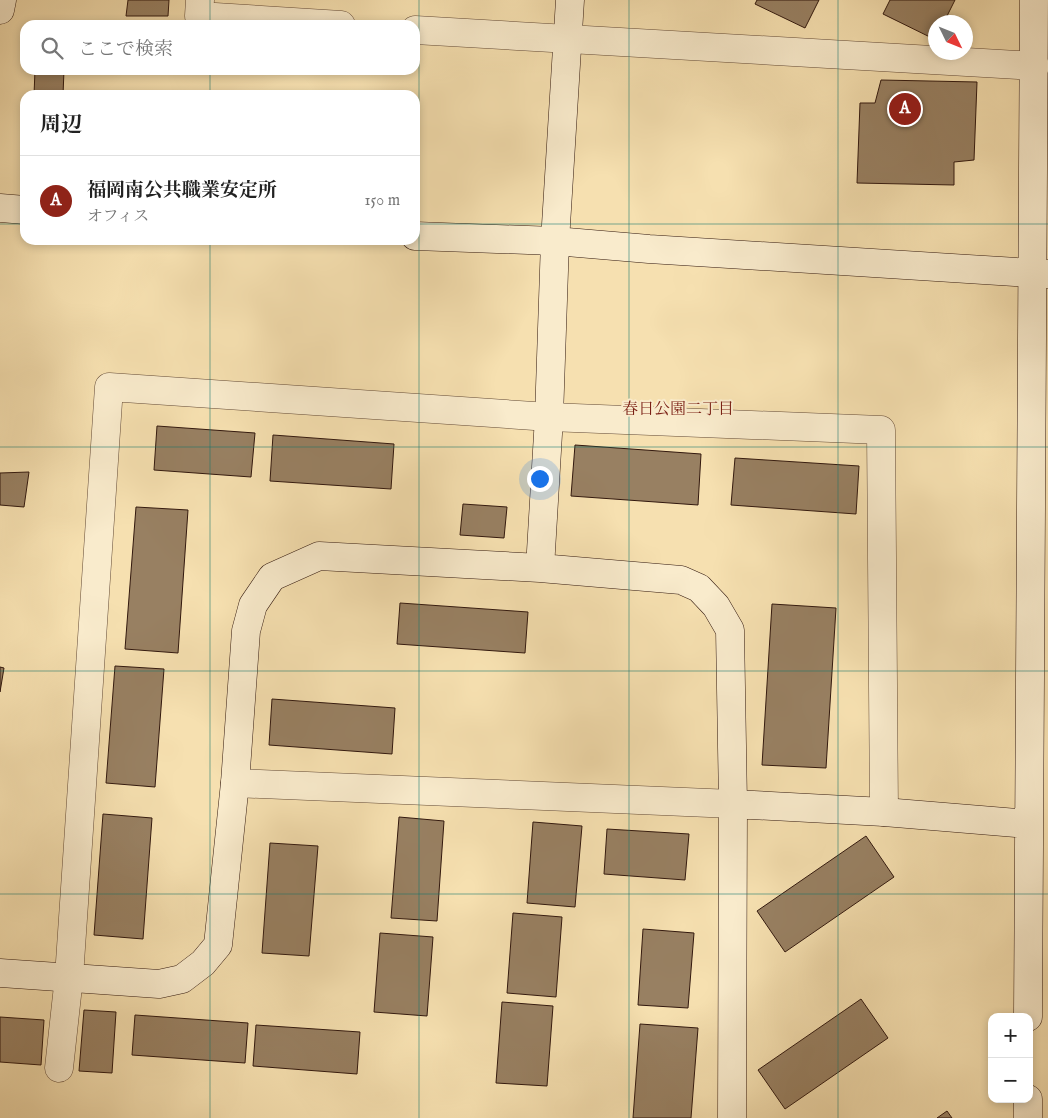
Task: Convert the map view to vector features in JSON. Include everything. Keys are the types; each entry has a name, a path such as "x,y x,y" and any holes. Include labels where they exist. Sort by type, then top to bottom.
{"street":[{"path":"0,10 2,0"},
{"path":"200,0 199,16 262,20"},
{"path":"540,568 550,417 555,241 570,0"},
{"path":"1028,1013 1029,824 1040,274 1034,0"},
{"path":"420,30 1035,66"},
{"path":"0,208 20,210"},
{"path":"420,236 555,241 649,249 1040,274"},
{"path":"59,1068 69,977 109,387 550,417 881,430 884,812"},
{"path":"0,973 159,984 182,979 204,963 218,945 235,783 246,631 253,605 272,577 319,556 540,568 681,580 699,588 716,606 730,630 733,804 732,1118"},
{"path":"235,783 733,804 884,812 1029,824"},
{"path":"1028,1103 1028,1118"}],"building":[{"path":"128,0 169,0 168,16 126,16"},
{"path":"757,0 819,0 805,28 755,4"},
{"path":"890,0 955,0 948,15 928,15 928,36 883,14"},
{"path":"35,75 64,75 63,90 34,90"},
{"path":"881,80 977,82 974,160 954,162 954,185 857,183 860,103 875,103"},
{"path":"157,426 255,433 251,477 154,470"},
{"path":"273,435 394,444 391,489 270,481"},
{"path":"575,445 701,454 698,505 571,496"},
{"path":"735,458 859,466 856,514 731,505"},
{"path":"29,472 24,507 0,505 0,473"},
{"path":"463,504 507,507 504,538 460,535"},
{"path":"136,507 188,510 178,653 125,649"},
{"path":"400,603 528,612 525,653 397,644"},
{"path":"772,604 836,608 826,768 762,765"},
{"path":"115,666 164,669 155,787 106,783"},
{"path":"0,667 4,668 0,692"},
{"path":"272,699 395,708 392,754 269,745"},
{"path":"103,814 152,818 143,939 94,935"},
{"path":"399,817 444,821 437,921 391,918"},
{"path":"533,822 582,826 575,907 527,903"},
{"path":"607,829 689,834 685,880 604,874"},
{"path":"866,836 894,877 785,952 757,911"},
{"path":"270,843 318,846 309,956 262,953"},
{"path":"513,913 562,917 556,997 507,993"},
{"path":"643,929 694,933 688,1008 638,1005"},
{"path":"380,933 433,937 427,1016 374,1012"},
{"path":"861,999 888,1038 785,1109 758,1070"},
{"path":"502,1002 553,1006 547,1086 496,1083"},
{"path":"84,1010 116,1012 112,1073 79,1071"},
{"path":"135,1015 248,1023 245,1063 132,1055"},
{"path":"0,1017 44,1020 41,1065 0,1062"},
{"path":"640,1024 698,1028 691,1118 633,1118"},
{"path":"256,1025 360,1032 357,1074 253,1066"},
{"path":"947,1111 952,1118 937,1118"}],"place":[{"name":"福岡南公共職業安定所","path":"905,109"}],"district":[{"name":"春日公園二丁目","path":"678,410"}]}
